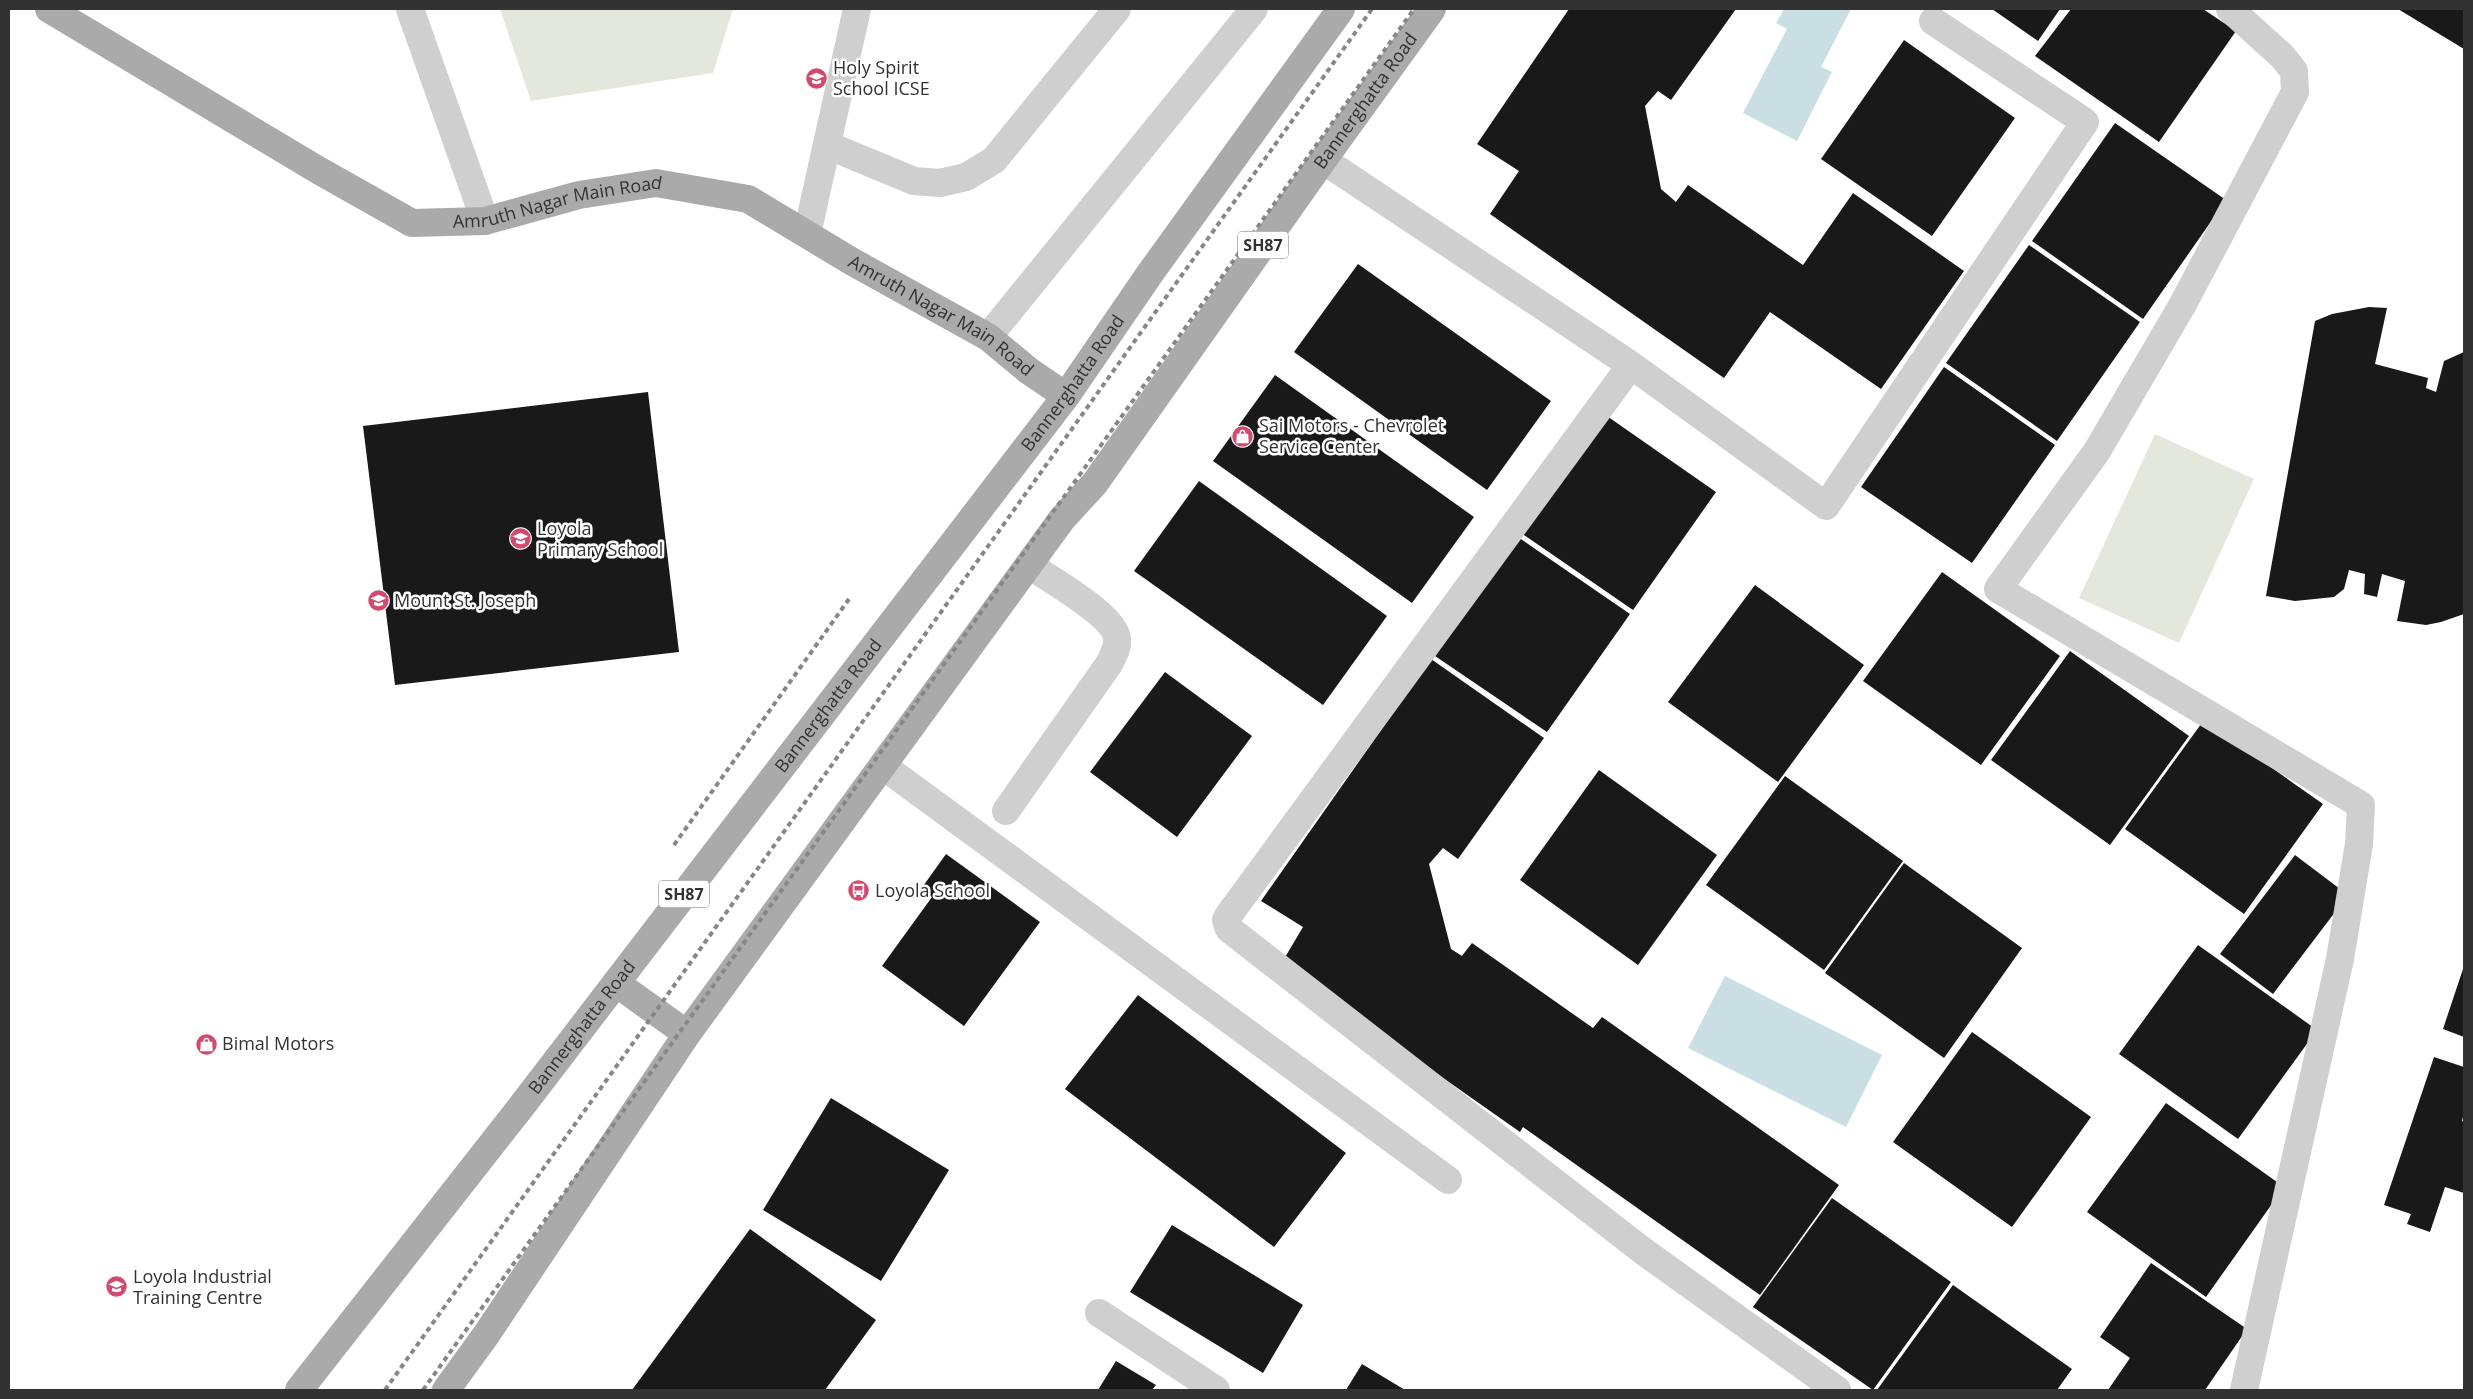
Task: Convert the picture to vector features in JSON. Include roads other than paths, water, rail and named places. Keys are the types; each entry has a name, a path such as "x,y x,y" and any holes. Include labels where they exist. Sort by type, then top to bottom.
{"main road":[{"name":"Amruth Nagar Main Road","path":"49,9 318,170 412,223 485,221 578,195 656,183 748,198 988,337 1029,371 1066,396"},
{"name":"Bannerghatta Road","path":"299,1390 616,983 1066,396 1150,272 1340,9"},
{"name":"Bannerghatta Road","path":"446,1390 486,1335 687,1034 1062,519 1095,483 1322,160 1432,9"},
{"path":"616,983 687,1034"}],"street":[{"path":"410,9 485,221"},
{"path":"808,234 858,9"},
{"path":"827,144 914,180 940,183 966,177 994,160 1117,9"},
{"path":"988,337 1254,9"},
{"path":"2230,9 2282,56 2294,71 2295,92 2184,304 2097,451 1998,590 2361,805 2359,844 2340,959 2244,1390"},
{"path":"1322,160 1631,365 1826,506 2085,122 1932,21"},
{"path":"1631,365 1228,916 1226,925 1236,935 1643,1250 1837,1390"},
{"path":"1006,811 1109,664 1116,651 1117,638 1113,627 1102,615 1029,565"},
{"path":"883,766 1448,1180"},
{"path":"1099,1312 1216,1390"}],"railway":[{"path":"385,1390 1372,9"},
{"path":"423,1390 1414,9"},
{"path":"674,845 849,599"}],"place":[{"name":"Holy Spirit School ICSE","path":"817,78"},
{"name":"Sai Motors - Chevrolet Service Center","path":"1243,436"},
{"name":"Loyola Primary School","path":"521,539"},
{"name":"Mount St. Joseph","path":"378,601"},
{"name":"Loyola School","path":"859,891"},
{"name":"Bimal Motors","path":"206,1044"},
{"name":"Loyola Industrial Training Centre","path":"117,1287"}]}
